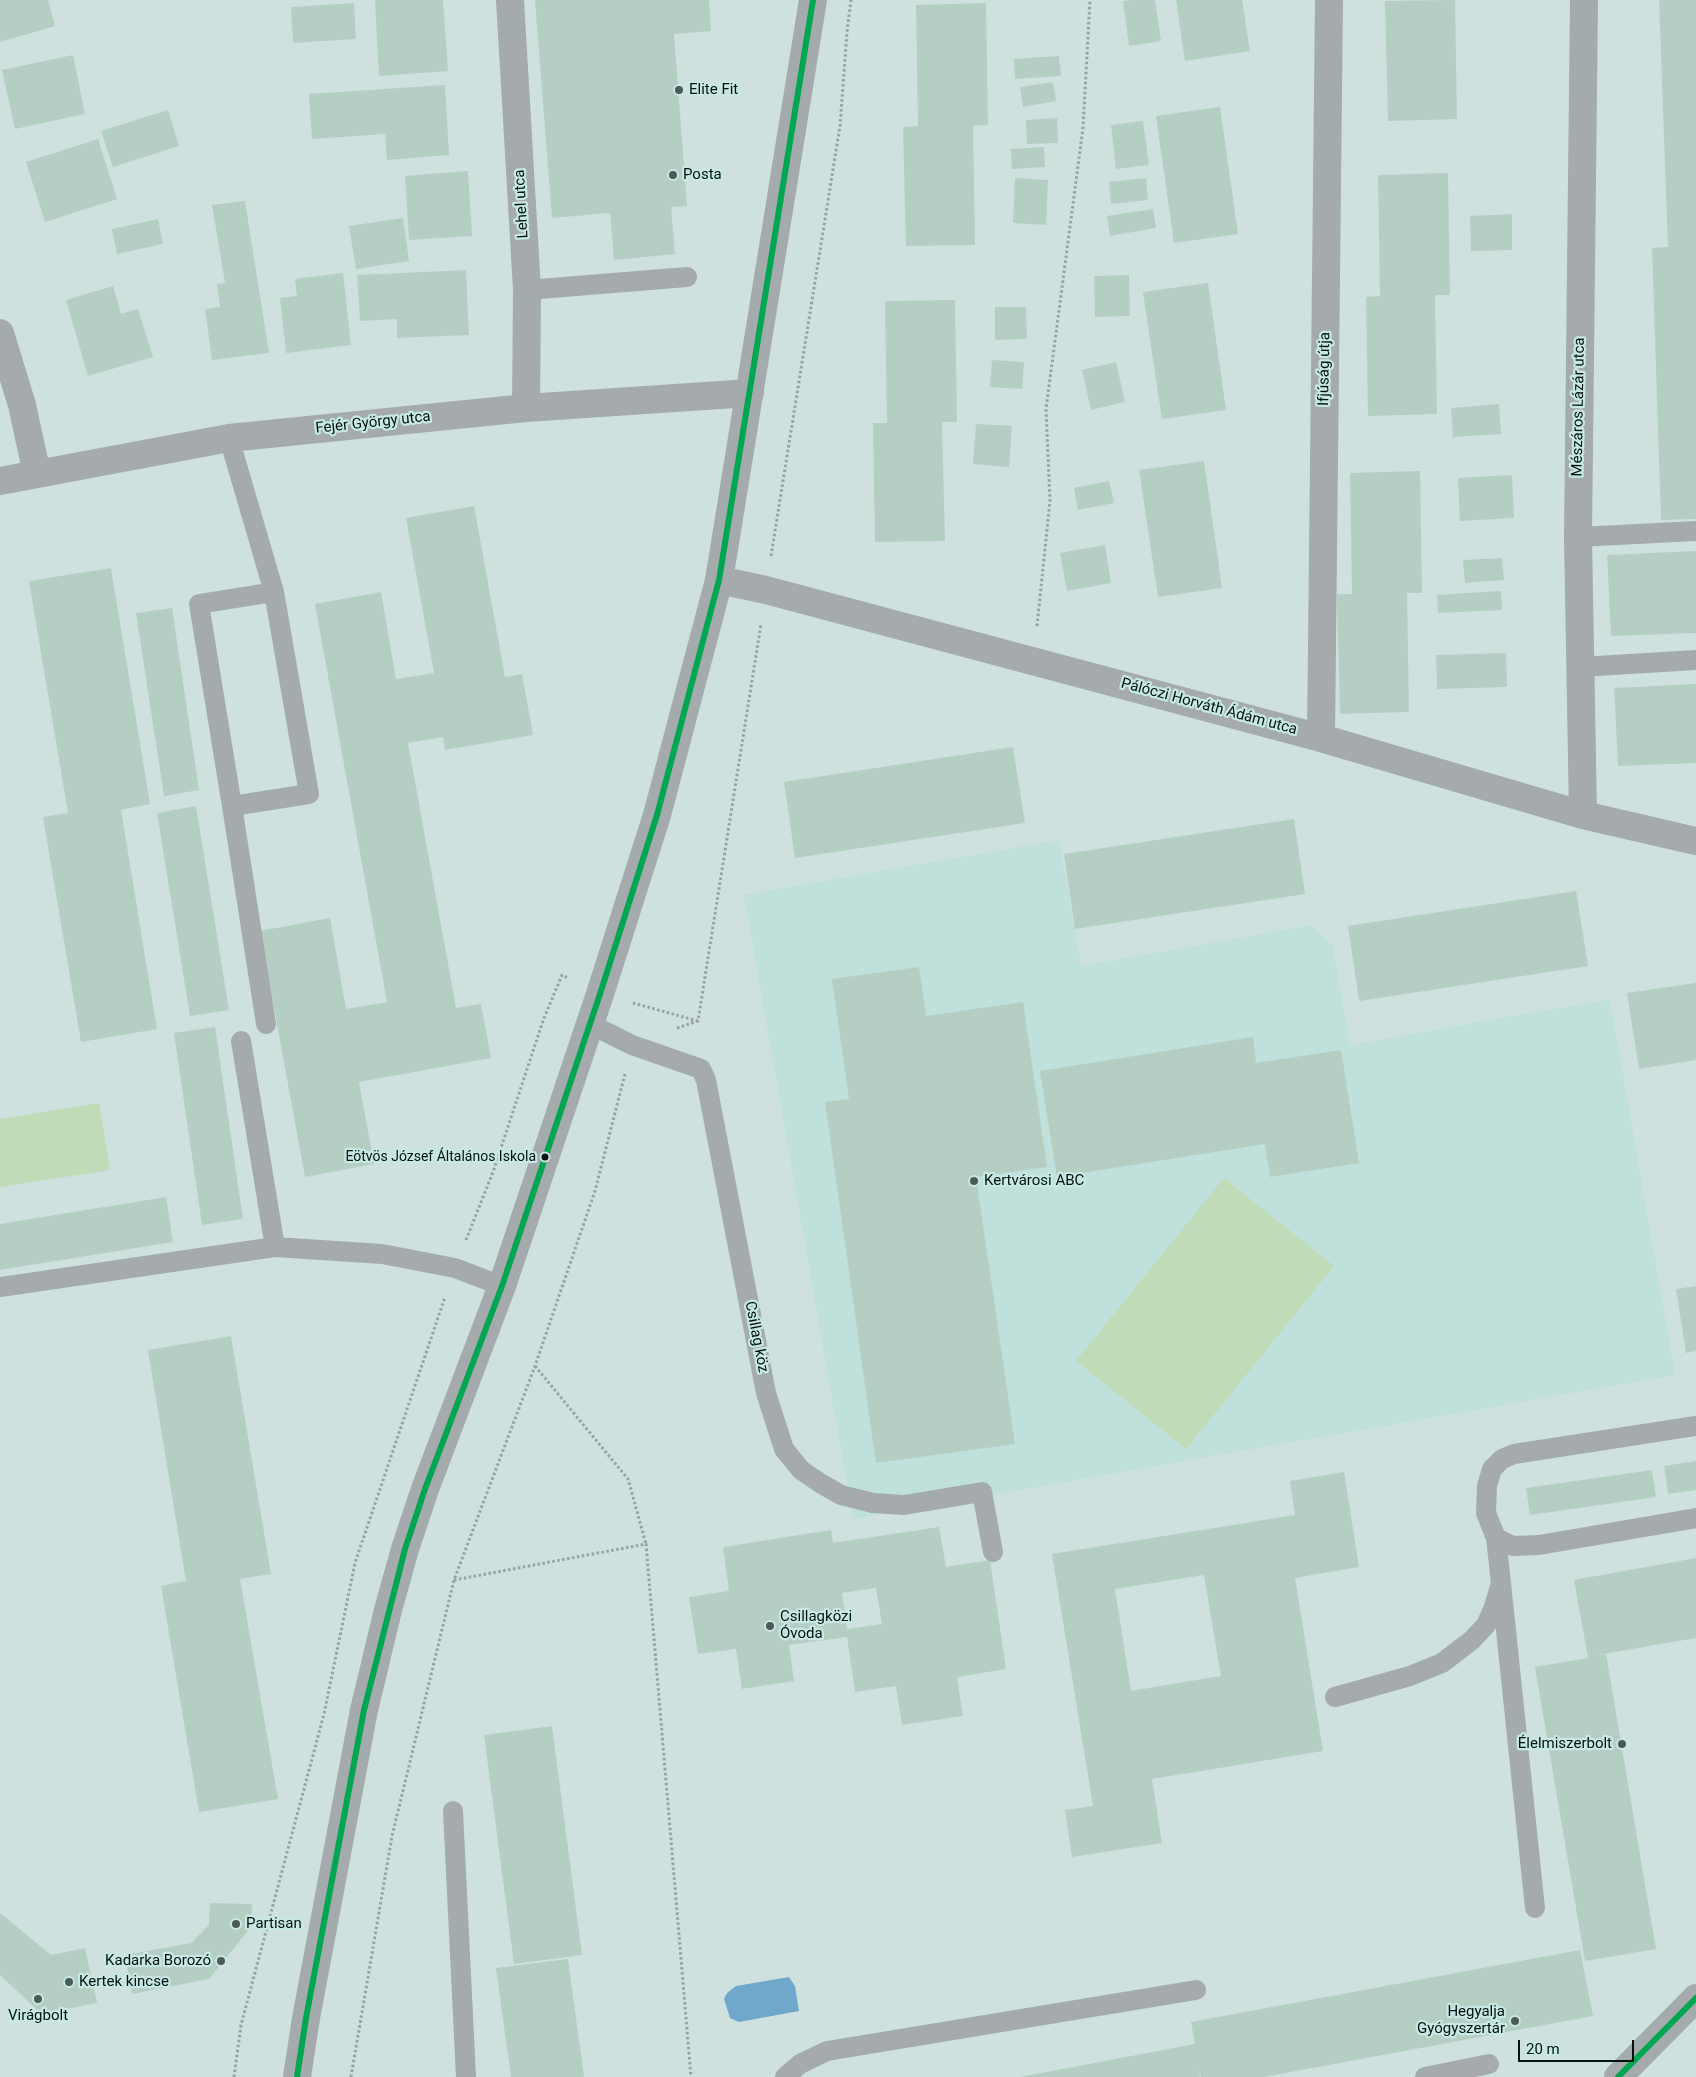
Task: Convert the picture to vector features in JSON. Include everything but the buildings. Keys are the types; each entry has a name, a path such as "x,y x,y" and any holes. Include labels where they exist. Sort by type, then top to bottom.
{"street":[{"name":"Lehel utca","path":"510,0 527,290 526,408"},
{"path":"297,2077 306,2018 361,1729 388,1610 405,1549 425,1489 502,1286 590,1024 657,815 719,580 814,0"},
{"name":"Ifjúság útja","path":"1321,738 1329,0"},
{"name":"Mészáros Lázár utca","path":"1583,815 1578,538 1584,0"},
{"path":"0,333 22,405 36,474"},
{"name":"Fejér György utca","path":"0,481 229,438 526,408 750,393"},
{"name":"Pálóczi Horváth Ádám utca","path":"719,580 766,590 1033,660 1321,738 1583,815 1696,841"},
{"path":"1618,2077 1696,1998"}],"lane":[{"path":"527,290 687,277"},
{"path":"229,438 274,592 309,794 232,806"},
{"path":"1578,538 1696,531"},
{"path":"266,1024 199,604 274,592"},
{"path":"1580,667 1696,660"},
{"name":"Csillag köz","path":"590,1024 632,1045 701,1070 706,1080 766,1393 784,1449 801,1470 820,1483 841,1495 873,1503 904,1505 982,1492 993,1552"},
{"path":"241,1041 275,1247"},
{"path":"0,1287 275,1247 382,1254 455,1268 502,1286"},
{"path":"1536,1908 1496,1538 1486,1513 1486,1486 1492,1469 1502,1459 1514,1454 1696,1426"},
{"path":"1496,1538 1513,1546 1539,1545 1696,1518"},
{"path":"1335,1697 1410,1676 1442,1663 1472,1640 1486,1625 1501,1583"},
{"path":"453,1811 466,2077"},
{"path":"784,2077 800,2064 827,2051 1196,1990"},
{"path":"1425,2077 1489,2064"}],"path":[{"path":"351,2077 392,1836 454,1580 535,1366 595,1191 632,1045 698,1021 840,126 851,0"},
{"path":"1033,660 1050,502 1046,409 1083,128 1090,0"},
{"path":"535,1366 628,1479 646,1544 691,2077"},
{"path":"454,1580 646,1544"}],"shaded area":[{"path":"1059,840 1081,966 1312,925 1333,946 1350,1045 1610,999 1675,1375 853,1519 744,895"}],"green space":[{"path":"99,1103 110,1170 0,1187 0,1119"},
{"path":"1224,1178 1334,1266 1186,1449 1076,1361"}],"water":[{"path":"789,1977 795,1986 799,2011 739,2022 730,2018 724,1999 727,1993 736,1986"}],"transit line":[{"path":"297,2077 306,2018 364,1710 405,1549 425,1489 502,1286 600,994 657,815 719,580 813,0"},
{"path":"1618,2077 1696,1998"}],"place":[{"name":"Elite Fit","path":"679,90"},
{"name":"Posta","path":"673,175"},
{"name":"Eötvös József Általános Iskola","path":"545,1157"},
{"name":"Kertvárosi ABC","path":"974,1181"},
{"name":"Csillagközi Óvoda","path":"770,1626"},
{"name":"Élelmiszerbolt","path":"1622,1744"},
{"name":"Partisan","path":"236,1924"},
{"name":"Kadarka Borozó","path":"221,1961"},
{"name":"Kertek kincse","path":"69,1982"},
{"name":"Virágbolt","path":"38,1999"},
{"name":"Hegyalja Gyógyszertár","path":"1515,2021"}]}
